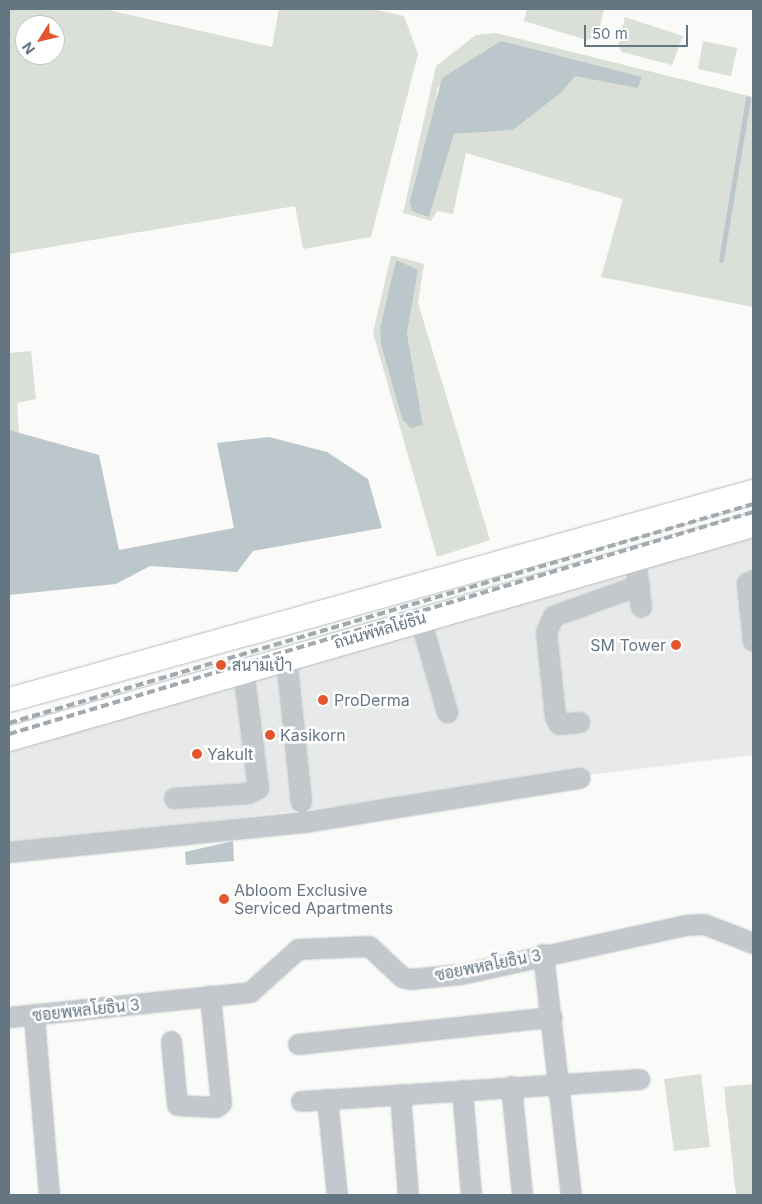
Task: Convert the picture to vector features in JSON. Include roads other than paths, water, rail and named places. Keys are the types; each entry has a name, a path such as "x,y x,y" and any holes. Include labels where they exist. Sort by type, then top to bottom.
{"main road":[{"path":"9,700 433,579 753,492"},
{"name":"ถนนพหลโยธิน","path":"9,739 243,669 753,525"},
{"path":"433,579 443,613"}],"street":[{"path":"635,558 641,607"},
{"path":"753,580 747,583 753,640"},
{"path":"580,722 559,724 554,716 546,632 553,616 638,585"},
{"path":"420,619 447,712"},
{"path":"286,657 301,801"},
{"path":"174,798 248,793 258,788 243,669"},
{"path":"9,852 304,822 580,778"},
{"name":"ซอยพหลโยธิน 3","path":"9,1017 34,1017 250,992 298,949 369,946 402,977 410,979 461,974 543,954 686,925 704,924 753,943"},
{"path":"543,954 560,1083 571,1195"},
{"path":"171,1041 177,1105 216,1107 221,1103 210,996"},
{"path":"34,1017 49,1195"},
{"path":"298,1044 552,1017"},
{"path":"302,1101 639,1079"},
{"path":"512,1086 522,1195"},
{"path":"462,1090 471,1195"},
{"path":"400,1094 408,1195"},
{"path":"327,1099 337,1195"}],"waterway":[{"path":"721,260 748,99"}],"railway":[{"path":"9,723 753,504"},
{"path":"9,734 753,512"}],"place":[{"name":"SM Tower","path":"676,645"},
{"name":"สนามเป้า","path":"221,665"},
{"name":"ProDerma","path":"323,700"},
{"name":"Kasikorn","path":"270,735"},
{"name":"Yakult","path":"197,754"},
{"name":"Abloom Exclusive Serviced Apartments","path":"224,899"}]}
